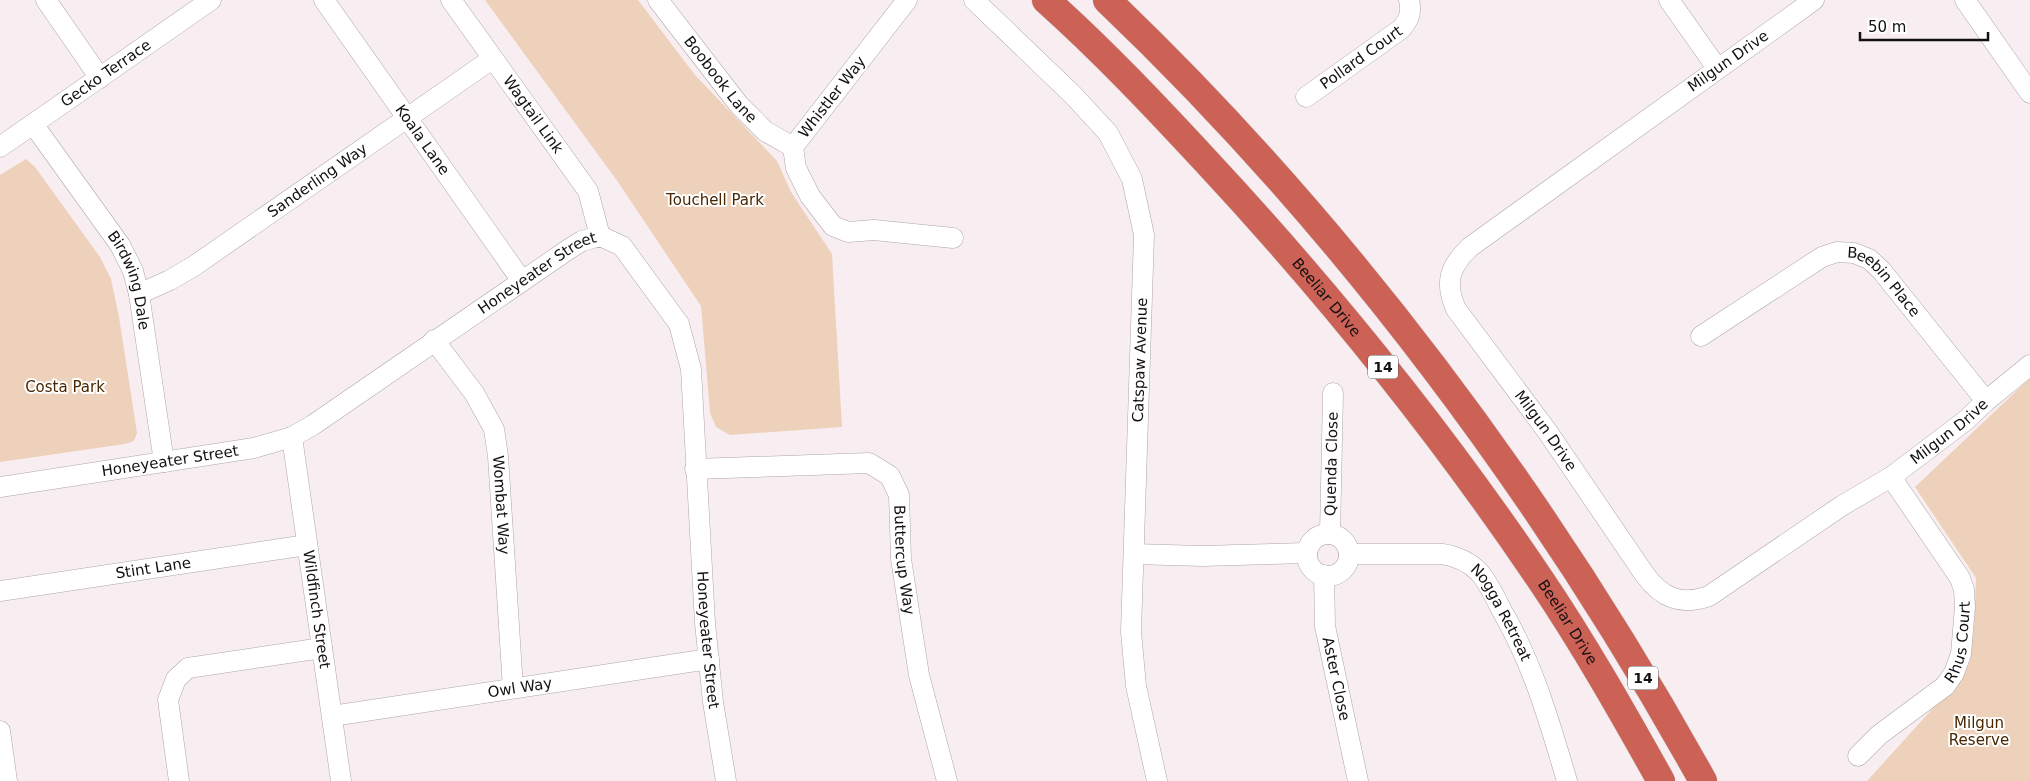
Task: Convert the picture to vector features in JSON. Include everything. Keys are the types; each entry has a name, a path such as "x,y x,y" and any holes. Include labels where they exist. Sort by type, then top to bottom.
{"highway":[{"name":"Beeliar Drive","path":"1046,0 1086,36 1235,192 1327,296 1433,430 1540,580 1627,720 1661,781"},
{"name":"14","path":"1107,0 1226,121 1288,189 1402,328 1457,400 1560,546 1607,618 1703,781"}],"street":[{"path":"46,0 100,78"},
{"name":"Gecko Terrace","path":"0,147 211,0"},
{"name":"Koala Lane","path":"324,0 522,281"},
{"name":"Wagtail Link","path":"451,0 588,191 600,236"},
{"name":"Boobook Lane","path":"658,0 739,105 765,131 793,147"},
{"name":"Whistler Way","path":"907,0 793,147 796,168 810,196 833,226 848,232 874,230 952,238"},
{"name":"Catspaw Avenue","path":"974,0 1073,95 1108,133 1132,179 1144,235 1131,632 1136,686 1157,781"},
{"path":"1669,0 1717,68"},
{"name":"Milgun Drive","path":"1814,0 1470,246 1450,271 1450,296 1456,308 1547,431 1655,588 1668,596 1696,601 1709,596 1843,505 1891,477 1965,421 2030,365"},
{"path":"1965,0 2030,93"},
{"name":"Pollard Court","path":"1306,97 1394,36 1408,22 1416,8"},
{"name":"Sanderling Way","path":"139,294 170,280 194,266 492,59"},
{"name":"Birdwing Dale","path":"33,124 120,245 133,271 139,294 164,462"},
{"name":"Honeyeater Street","path":"0,488 254,448 292,437 313,425 434,340 582,241 600,236 622,246 679,324 690,369 695,469 712,702 726,781"},
{"name":"Beebin Place","path":"1701,336 1822,257 1837,252 1854,253 1869,259 1891,280 1986,401"},
{"name":"Wombat Way","path":"434,340 474,393 494,429 498,456 513,688"},
{"name":"Quenda Close","path":"1330,534 1333,393"},
{"name":"Wildfinch Street","path":"292,437 341,781"},
{"name":"Buttercup Way","path":"695,469 869,463 890,476 899,496 901,559 919,675 947,781"},
{"name":"Rhus Court","path":"1858,756 1879,736 1945,686 1954,673 1961,654 1965,607 1964,590 1960,578 1891,477"},
{"path":"1330,534 1343,540 1349,554 1345,568 1332,575 1324,575 1314,570 1308,560 1307,553 1317,537 1330,534"},
{"name":"Stint Lane","path":"0,590 307,545"},
{"path":"1134,554 1202,556 1307,553"},
{"name":"Nogga Retreat","path":"1349,554 1442,554 1454,556 1469,564 1480,573 1522,646 1543,699 1567,781"},
{"name":"Aster Close","path":"1324,575 1325,626 1358,781"},
{"path":"179,781 168,700 176,679 188,668 322,648"},
{"name":"Owl Way","path":"332,716 709,659"},
{"path":"0,731 7,781"},
{"path":"1679,738 1688,781"}],"green space":[{"name":"Touchell Park","path":"485,0 638,0 695,75 777,161 791,192 832,254 842,427 730,435 716,427 710,413 701,306 618,182"},
{"name":"Costa Park","path":"26,159 35,167 100,257 111,279 119,317 137,433 134,441 125,444 0,462 0,175"},
{"name":"Milgun Reserve","path":"2030,378 2030,781 1867,781 1955,684 1970,662 1974,629 1976,578 1915,487"}]}
